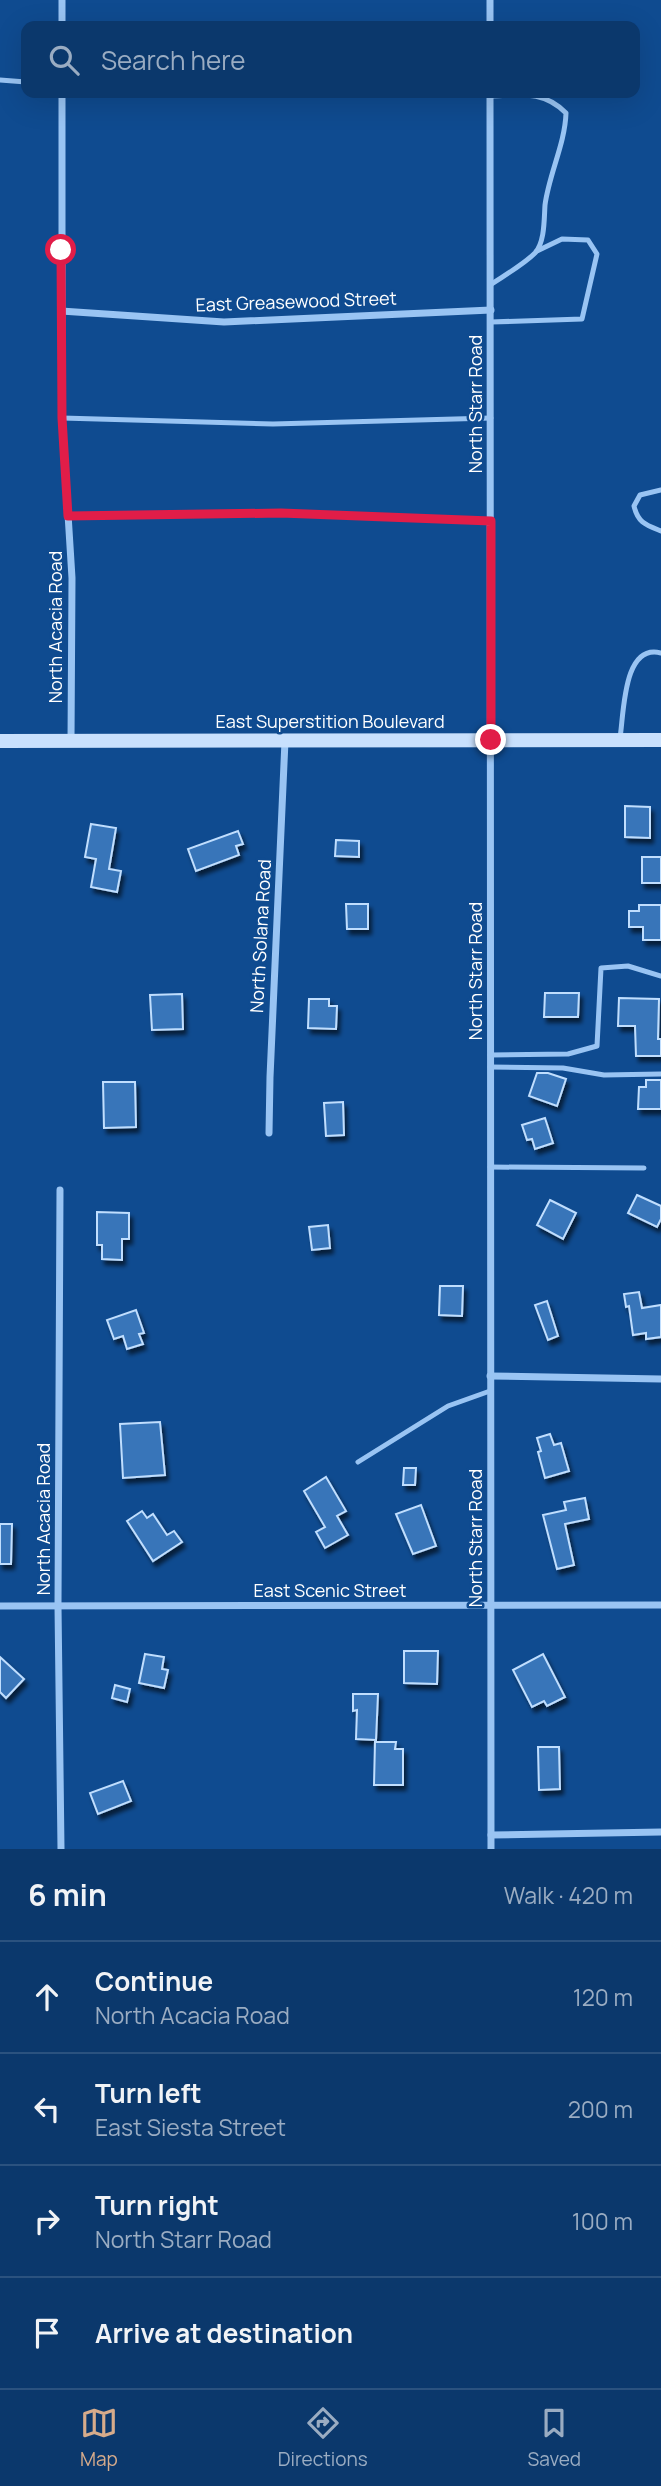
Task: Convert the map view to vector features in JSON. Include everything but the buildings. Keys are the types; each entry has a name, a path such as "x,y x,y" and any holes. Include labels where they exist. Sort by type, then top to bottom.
{"main road":[{"name":"East Superstition Boulevard","path":"0,741 661,740"}],"street":[{"path":"62,0 62,21"},
{"path":"490,0 490,21"},
{"name":"North Acacia Road","path":"62,98 62,418 72,578 71,741"},
{"name":"North Starr Road","path":"491,98 491,1849"},
{"name":"East Greasewood Street","path":"61,312 224,322 491,310"},
{"path":"68,516 281,513 491,521"},
{"name":"North Solana Road","path":"269,1133 285,741"},
{"name":"North Acacia Road","path":"60,1190 58,1606 61,1849"},
{"path":"490,1376 661,1379"},
{"name":"East Scenic Street","path":"0,1606 661,1605"},
{"path":"491,1835 661,1832"}],"lane":[{"path":"0,80 21,82"},
{"path":"537,251 545,223 545,204 552,169 566,127 566,113 555,102 544,98"},
{"path":"491,285 537,251 562,239 587,240 597,254 582,319 491,322"},
{"path":"62,418 273,424 491,418"},
{"path":"661,490 640,495 634,506 637,519 661,531"},
{"path":"620,740 631,668 641,655 652,651 661,653"},
{"path":"491,1055 568,1054 597,1046 601,968 628,966 661,976"},
{"path":"491,1067 563,1068 604,1075 661,1074"},
{"path":"490,1167 643,1168"},
{"path":"358,1462 449,1406 490,1391"}],"route":[{"path":"61,250 62,418 68,516 281,513 491,521 491,740"}]}
